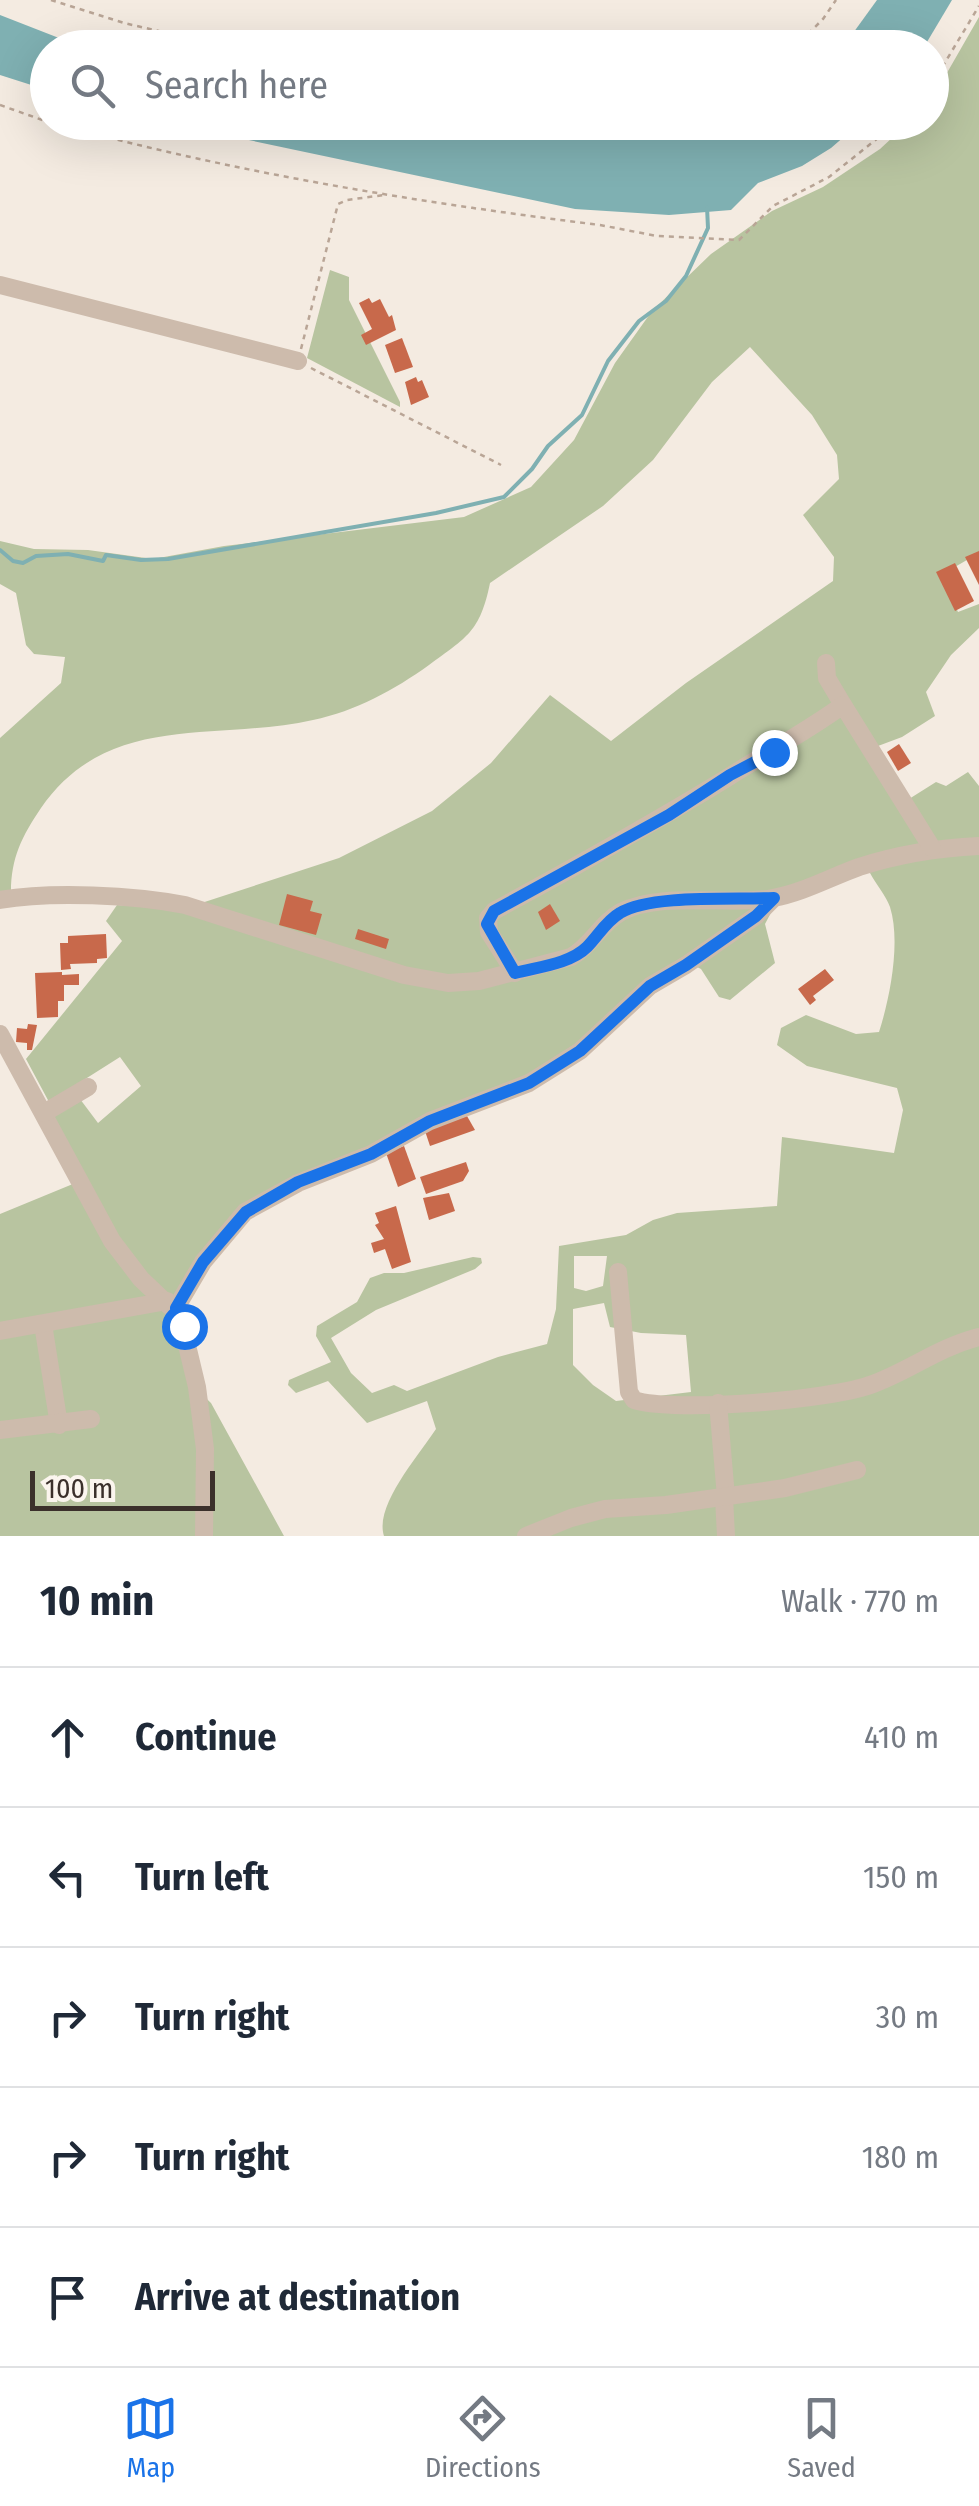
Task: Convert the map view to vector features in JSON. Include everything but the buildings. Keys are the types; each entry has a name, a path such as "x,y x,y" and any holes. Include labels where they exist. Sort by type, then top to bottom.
{"street":[{"path":"0,285 298,361"},
{"path":"826,663 827,678 932,848"},
{"path":"515,973 490,932 488,918 494,911 669,815 843,705"},
{"path":"0,900 158,900 404,975 462,983 571,958 585,950 611,919 635,906 774,898 861,867 932,848 979,846"},
{"path":"0,1331 172,1305 246,1212 298,1182 371,1154 430,1121 529,1083 580,1051 650,986 756,916 774,898"},
{"path":"0,1034 112,1241 141,1279 172,1305 187,1341 205,1449 204,1536"},
{"path":"44,1113 88,1086"},
{"path":"618,1272 634,1400 674,1405 833,1396 872,1385 930,1354 979,1337"},
{"path":"43,1324 59,1424"},
{"path":"718,1403 726,1536"},
{"path":"0,1430 91,1420"},
{"path":"526,1536 605,1509 816,1483 857,1470"}],"path":[{"path":"51,0 154,30"},
{"path":"813,30 836,0"},
{"path":"949,56 979,6"},
{"path":"0,104 30,115"},
{"path":"116,140 386,194 657,236 739,240 773,206 829,177 875,140"},
{"path":"386,194 338,204 298,361 501,465"}],"green space":[{"path":"979,17 979,553 941,575 958,612 979,604 979,628 951,655 926,692 935,716 902,737 878,746 909,799 936,782 946,786 968,772 979,786 979,1536 384,1536 383,1524 392,1496 436,1429 427,1401 367,1423 328,1381 296,1393 288,1385 289,1380 331,1362 316,1336 317,1326 357,1302 370,1278 481,1258 482,1263 475,1269 376,1310 331,1338 351,1373 372,1393 394,1385 407,1391 498,1357 547,1344 556,1309 559,1246 626,1235 653,1220 677,1213 777,1206 782,1137 894,1153 903,1110 897,1088 807,1066 777,1045 781,1028 806,1015 856,1034 879,1032 893,970 893,921 888,903 870,873 849,867 774,907 765,924 775,963 730,1000 719,997 695,966 525,1081 367,1151 281,1184 176,1295 188,1381 211,1403 284,1536 0,1536 0,1214 85,1179 51,1116 80,1099 98,1123 141,1086 120,1057 49,1102 26,1059 122,941 106,921 117,905 183,909 339,858 432,811 491,763 550,695 611,741 686,683 833,581 834,557 803,515 839,479 837,455 812,415 750,347 712,382 653,460 603,506 490,583 482,613 470,632 416,674 359,705 329,716 276,726 165,736 131,743 98,756 68,777 41,808 19,848 11,892 0,894 0,738 61,683 65,657 34,654 26,645 16,593 0,584 0,541 34,549 88,550 153,559 224,546 464,517 531,487 574,440 615,363 652,311 711,254 772,211 823,187 890,140 949,140 949,69","holes":["574,1256 607,1256 603,1286 586,1291 574,1288","604,1303 610,1327 686,1335 691,1392 616,1401 593,1385 573,1365 573,1309"]},
{"path":"330,270 349,277 349,300 400,407 307,358"}],"water":[{"path":"877,0 952,0 934,30 855,30"},
{"path":"0,15 38,30 30,30 30,85 0,75"},
{"path":"248,140 840,140 802,166 758,183 731,210 669,215 575,209"}],"waterway":[{"path":"0,550 13,561 23,563 36,556 68,554 103,561 106,555 168,559 436,513 504,497 548,446 582,415 608,361 639,321 666,301 686,276 708,228 707,207"}],"route":[{"path":"184,1326 176,1308 203,1262 246,1212 298,1182 371,1154 430,1121 529,1083 580,1051 650,986 756,916 774,898 635,906 611,919 585,950 571,958 515,973 487,924 494,911 774,752"}]}
